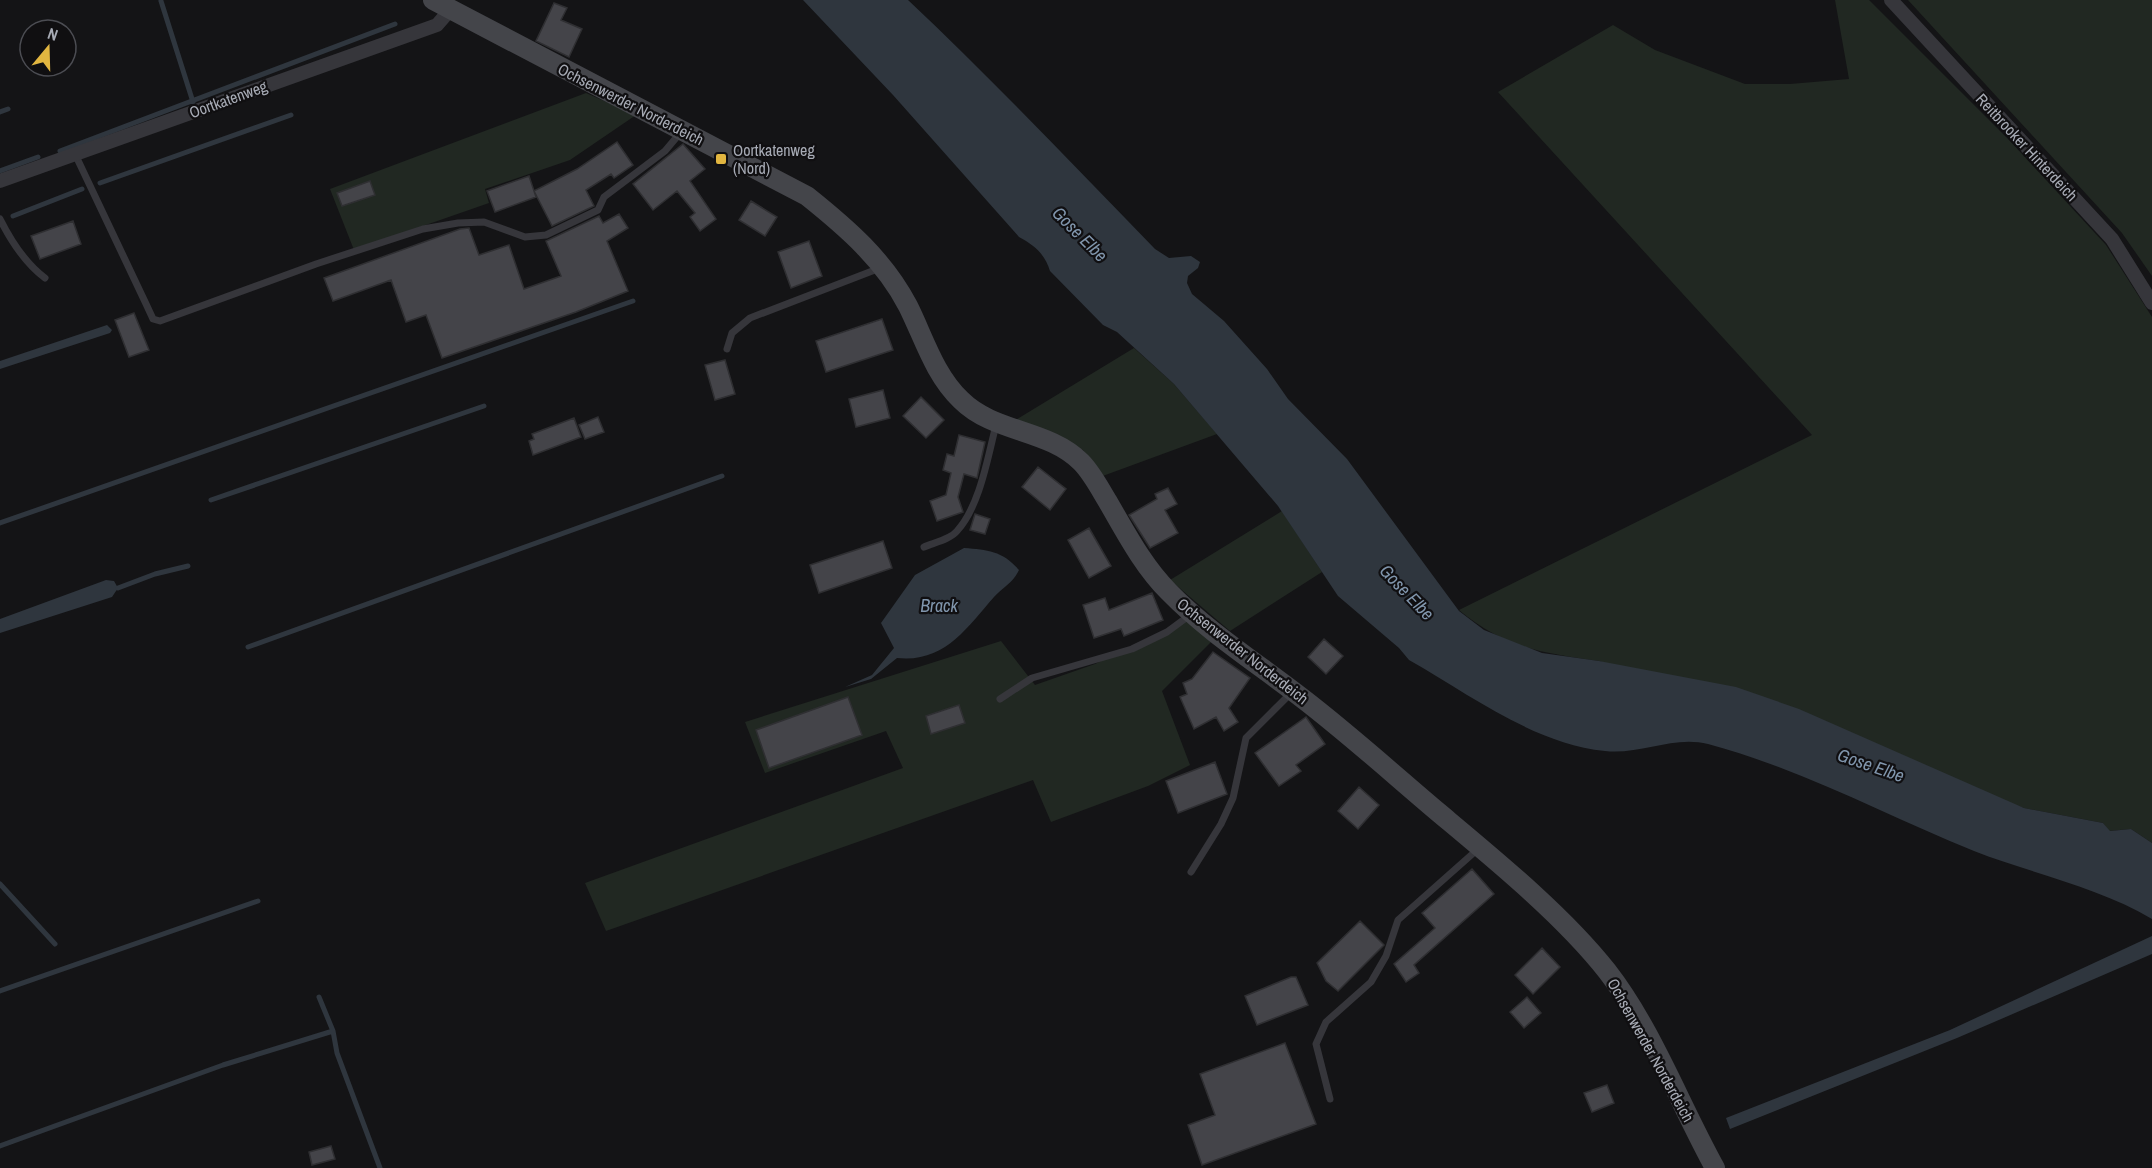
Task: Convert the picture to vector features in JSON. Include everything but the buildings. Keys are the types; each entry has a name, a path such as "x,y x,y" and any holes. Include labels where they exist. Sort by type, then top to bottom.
{"street":[{"name":"Ochsenwerder Norderdeich","path":"433,0 807,196 852,232 882,267 907,305 941,375 962,401 982,416 1052,442 1081,462 1101,490 1143,562 1167,591 1192,614 1293,691 1480,847 1574,935 1607,971 1636,1017 1715,1168"},
{"name":"Reitbrooker Hinterdeich","path":"1891,0 2112,239 2152,303"},
{"name":"Oortkatenweg","path":"0,181 437,25 450,10"}],"lane":[{"path":"75,154 153,319 160,321 316,264 423,230 458,223 484,222 525,237 546,235 598,210 604,197 665,151 682,130"},
{"path":"0,219 10,238 34,270 45,278"},
{"path":"727,349 732,333 750,318 882,267"},
{"path":"924,547 957,532 962,524 984,474 997,422"},
{"path":"1000,699 1032,678 1132,649 1167,632 1192,614"},
{"path":"1191,872 1221,824 1233,798 1246,738 1293,691"},
{"path":"1329,1099 1316,1044 1326,1022 1371,982 1386,956 1398,920 1480,847"}],"shaded area":[{"path":"1835,0 1869,0 2010,141 2106,245 2152,317 2152,843 2131,829 2109,831 2103,823 2024,808 1599,661 1524,647 1492,633 1459,610 1812,435 1498,92 1613,25 1655,50 1745,84 1790,84 1849,79"},
{"path":"1908,0 2152,0 2152,276 2122,233"},
{"path":"586,93 636,115 570,160 485,189 489,203 354,250 330,189"},
{"path":"1134,348 1174,384 1217,434 1100,477 1083,450 1014,421"},
{"path":"1282,511 1322,572 1230,631 1170,580"},
{"path":"1185,621 1214,639 1162,691 1190,765 1148,786 1051,822 1033,780 606,931 585,883 903,768 886,731 765,773 745,722 1001,641 1035,685 1095,664"}],"water":[{"name":"Gose Elbe","path":"803,0 908,0 1002,92 1155,249 1169,258 1191,256 1200,262 1198,268 1188,276 1187,283 1192,294 1224,321 1267,369 1288,399 1347,459 1459,611 1484,630 1542,653 1599,661 1736,687 1799,709 2024,808 2103,823 2110,831 2131,829 2152,843 2152,919 2111,898 1974,851 1810,779 1742,754 1695,742 1605,751 1552,738 1503,716 1409,660 1399,648 1338,596 1278,506 1174,384 1117,332 1103,325 1050,271 1038,251 1019,237 893,95"},
{"path":"107,325 112,330 110,333 0,369 0,361"},
{"name":"Brack","path":"964,548 1001,555 1019,570 953,641 928,655 897,658 871,679 845,687 872,675 894,648 881,623 915,575"},
{"path":"106,580 114,581 118,588 112,597 0,633 0,619"},
{"path":"2152,936 2152,954 1957,1038 1730,1129 1726,1118 1950,1030"}],"waterway":[{"path":"161,1 193,102"},
{"path":"60,151 395,24"},
{"path":"0,112 8,109"},
{"path":"100,183 291,115"},
{"path":"0,171 38,157"},
{"path":"13,216 82,189"},
{"path":"0,523 633,301"},
{"path":"211,500 484,406"},
{"path":"248,647 722,476"},
{"path":"118,588 155,574 188,566"},
{"path":"0,884 55,944"},
{"path":"0,991 258,901"},
{"path":"319,997 333,1031 337,1053 380,1168"},
{"path":"0,1146 223,1065 333,1031"}],"place":[{"name":"Oortkatenweg (Nord)","path":"721,159"}]}
